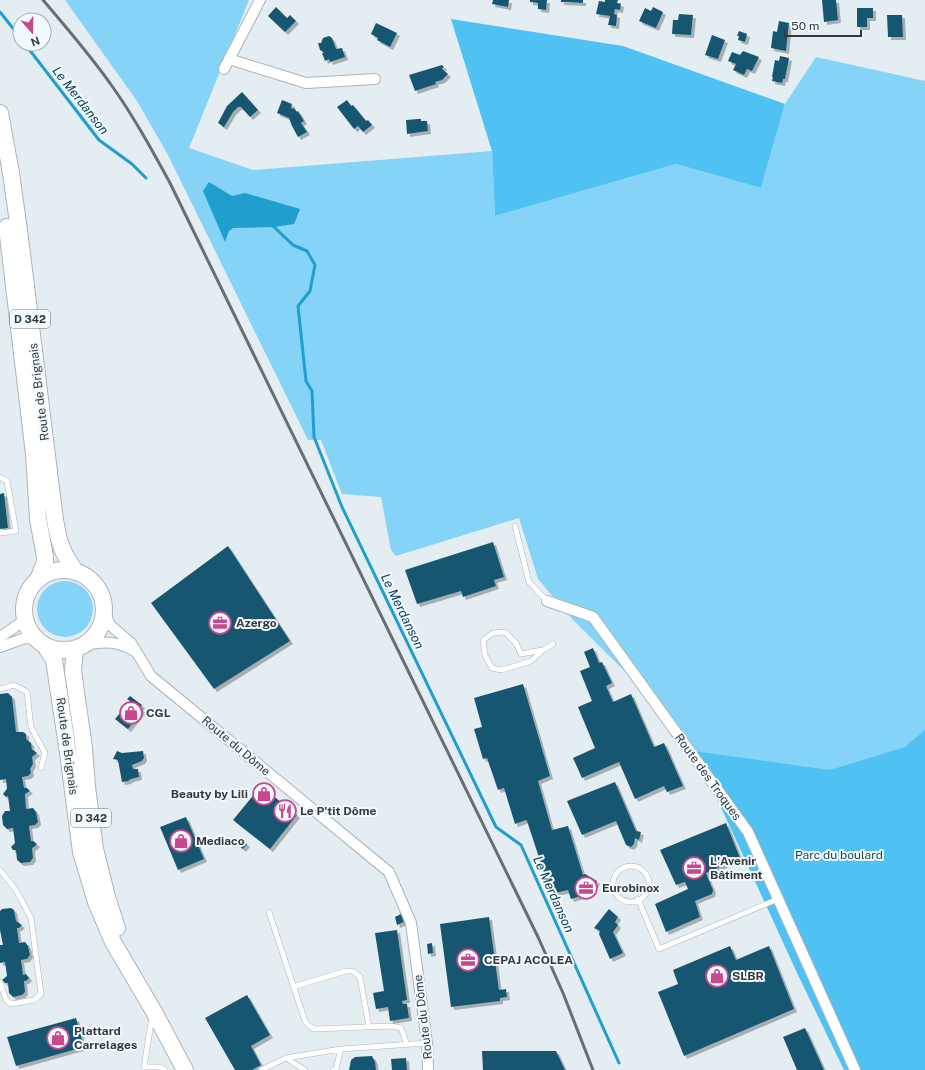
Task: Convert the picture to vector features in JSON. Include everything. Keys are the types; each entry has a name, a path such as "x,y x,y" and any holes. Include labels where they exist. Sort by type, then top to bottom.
{"main road":[{"name":"Route de Brignais","path":"0,113 17,215 55,520 60,547 76,572"},
{"name":"Route de Brignais","path":"0,174 31,431 38,519 45,557 45,562 38,580"},
{"path":"57,570 76,572 91,580 99,589 104,601 105,613 102,626 95,636 80,647 60,650 40,643 29,630 25,620 24,606 28,593 38,580 57,570"},
{"name":"Route de Brignais","path":"40,643 54,660 81,852 96,902 113,942 153,1010 185,1070"},
{"name":"Route de Brignais","path":"80,647 73,671 84,748 87,787 95,848 107,897 136,980"}],"street":[{"path":"224,69 260,0"},
{"path":"229,59 306,82 375,79"},
{"name":"Route des Troques","path":"546,601 593,617 748,832 855,1070"},
{"name":"Route du Dôme","path":"105,613 110,625 131,643 151,676 388,872 411,923 427,1043 428,1070"},
{"path":"0,637 25,620"},
{"path":"0,647 25,638 40,643"},
{"path":"80,647 103,642 128,647 137,653"}],"lane":[{"path":"0,477 7,481 16,531 0,533"},
{"name":"Route des Troques","path":"516,526 529,582 546,601"},
{"path":"543,650 521,654 516,643 505,632 493,633 483,640 485,655 492,668 502,670 531,661 543,650 553,644"},
{"path":"0,689 14,685 27,692 31,727 45,753 41,768"},
{"path":"626,866 638,867 646,875 648,880 646,891 638,899 633,901 621,898 614,890 613,884 616,873 626,866"},
{"path":"0,870 16,890 31,918 41,994 34,1000 10,1004 6,1000 0,982"},
{"path":"638,899 659,949 778,899"},
{"path":"269,912 293,987 305,1021 309,1026 315,1029 391,1026 401,1028 407,1044"},
{"path":"293,987 346,971 353,971 360,977 369,1027"},
{"path":"153,1010 142,1068 160,1067 165,1070"},
{"path":"261,1070 286,1058 341,1050 427,1043"},
{"path":"333,1070 336,1068 341,1050"},
{"path":"286,1058 305,1070"}],"green space":[{"path":"65,0 249,0 189,148 253,170 492,151 495,216 676,164 761,188 785,104 816,57 925,81 925,1070 748,832 672,718 572,619 538,579 519,518 396,556 391,550 381,497 342,494 321,440 308,440 168,155 137,101"},
{"path":"451,19 623,46 785,104 761,188 676,164 495,216 492,151"},
{"path":"65,581 76,583 85,589 91,598 93,609 91,620 85,629 76,635 65,637 54,635 45,629 39,620 37,609 39,598 45,589 54,583"},
{"name":"Parc du boulard","path":"925,730 925,1070 844,1070 798,975 703,768 693,751 830,770 905,747"}],"shaded area":[{"path":"209,182 232,196 245,193 300,209 294,224 274,227 233,228 229,231 225,242 203,191"}],"building":[{"path":"493,0 509,0 508,7 492,4"},
{"path":"530,0 547,0 546,10 538,9 538,3 530,2"},
{"path":"561,0 583,0 583,3 561,2"},
{"path":"605,0 618,0 617,3 621,4 620,10 615,9 614,14 617,15 616,26 608,25 610,16 596,14 599,1 605,2"},
{"path":"822,0 836,0 838,20 824,22"},
{"path":"276,7 287,18 290,15 296,21 285,32 268,16"},
{"path":"653,7 663,12 656,28 639,21 645,8 651,11"},
{"path":"857,8 873,8 873,18 867,18 867,27 857,27"},
{"path":"679,14 693,15 691,35 672,34 673,20 678,20"},
{"path":"887,15 902,15 903,37 888,37"},
{"path":"779,21 789,23 786,51 771,48 773,31 777,32"},
{"path":"376,23 397,33 390,47 377,40 378,38 371,34"},
{"path":"739,31 747,34 745,42 738,40 739,36 737,36"},
{"path":"712,35 725,40 718,59 705,55"},
{"path":"329,36 332,38 336,49 342,48 345,57 330,62 329,59 325,61 322,53 324,53 320,50 318,43 321,43 323,38"},
{"path":"743,51 759,57 752,71 747,69 744,75 733,70 736,64 728,61 732,52 740,55"},
{"path":"780,56 789,58 785,79 783,79 782,83 772,81 775,60 779,61"},
{"path":"442,65 444,67 442,69 448,74 442,80 435,82 436,84 415,91 409,75"},
{"path":"242,92 258,110 250,117 241,107 238,107 233,112 224,127 218,123 227,106"},
{"path":"282,100 292,104 292,109 294,108 297,112 298,111 304,121 301,123 307,132 298,137 289,118 277,113"},
{"path":"347,100 366,121 368,120 372,125 363,132 358,126 354,129 337,107"},
{"path":"421,119 421,121 427,121 428,131 407,134 406,120"},
{"path":"4,493 8,528 0,529 0,494"},
{"path":"493,542 504,577 494,580 496,586 463,597 461,591 417,604 405,570"},
{"path":"228,546 290,641 214,689 151,603"},
{"path":"593,648 599,663 602,662 612,683 606,686 613,702 631,694 654,747 664,743 683,786 667,792 664,786 635,799 619,762 582,778 573,758 595,748 578,707 592,701 580,671 590,667 584,652"},
{"path":"523,684 550,776 538,781 552,830 568,826 583,875 585,874 597,881 594,887 589,888 591,893 571,899 568,890 551,894 527,821 526,820 515,824 504,788 498,790 487,758 483,759 474,729 482,727 474,698"},
{"path":"8,693 12,697 16,732 23,732 26,734 26,739 31,743 32,750 37,753 32,757 33,764 30,769 31,773 28,776 22,777 24,788 27,788 30,791 25,794 26,809 33,808 36,812 38,822 35,825 29,826 31,841 37,844 32,848 33,858 30,862 21,863 17,860 16,850 13,850 11,847 15,843 13,828 7,829 3,825 2,816 5,811 10,811 8,796 6,797 3,794 7,789 6,779 0,780 0,694"},
{"path":"130,696 142,705 140,708 143,710 128,729 115,719 130,701 127,699"},
{"path":"117,751 122,753 143,751 144,758 142,761 132,765 133,769 138,769 139,777 122,782 118,760 113,759"},
{"path":"615,782 636,831 641,832 639,840 635,838 634,844 631,847 626,845 616,821 582,835 567,801"},
{"path":"261,786 297,815 270,849 233,820"},
{"path":"186,817 204,859 178,870 160,827"},
{"path":"726,823 740,858 706,873 713,890 712,894 695,901 700,917 666,932 655,904 688,889 685,882 676,885 660,850"},
{"path":"240,838 247,844 243,849 236,843"},
{"path":"11,908 14,910 16,921 22,925 17,928 19,943 25,942 28,946 30,955 27,959 21,960 23,975 26,974 29,978 24,981 25,992 22,995 13,997 9,993 8,983 5,983 2,980 7,976 5,962 0,963 0,945 3,945 0,930 0,911 2,909"},
{"path":"609,909 618,917 615,922 618,925 613,932 623,953 610,959 599,934 600,931 594,928"},
{"path":"401,914 404,922 397,925 395,917"},
{"path":"489,917 499,990 506,989 507,997 500,998 500,1001 451,1007 440,924"},
{"path":"397,930 407,1000 402,1001 403,1004 407,1004 409,1018 390,1021 388,1007 376,1009 373,993 384,991 375,933"},
{"path":"432,943 433,953 428,954 427,944"},
{"path":"730,946 736,960 769,946 794,1009 684,1056 658,992 678,984 673,970"},
{"path":"247,995 270,1035 251,1046 261,1065 252,1070 235,1070 205,1018"},
{"path":"76,1018 84,1047 16,1066 7,1037"},
{"path":"805,1028 824,1070 797,1070 783,1037"},
{"path":"482,1051 556,1051 565,1070 483,1070"},
{"path":"372,1056 375,1062 376,1070 349,1070 351,1060 355,1057"},
{"path":"406,1058 407,1070 392,1070 391,1059"}],"waterway":[{"name":"Le Merdanson","path":"0,12 12,27"},
{"name":"Le Merdanson","path":"31,52 99,140 132,164 146,178"},
{"name":"Le Merdanson","path":"270,225 293,245 307,251 315,265 310,291 298,306 306,381 312,391 314,437 342,507 496,827 521,845 619,1063"}],"railway":[{"path":"43,0 112,86 150,146 170,183 538,937 563,993 593,1070"}],"place":[{"name":"Azergo","path":"220,623"},
{"name":"CGL","path":"131,713"},
{"name":"Beauty by Lili","path":"264,794"},
{"name":"Le P'tit Dôme","path":"285,811"},
{"name":"Mediaco","path":"181,841"},
{"name":"L'Avenir Bâtiment","path":"694,868"},
{"name":"Eurobinox","path":"586,888"},
{"name":"CEPAJ ACOLEA","path":"468,960"},
{"name":"SLBR","path":"717,976"},
{"name":"Plattard Carrelages","path":"58,1038"}]}
